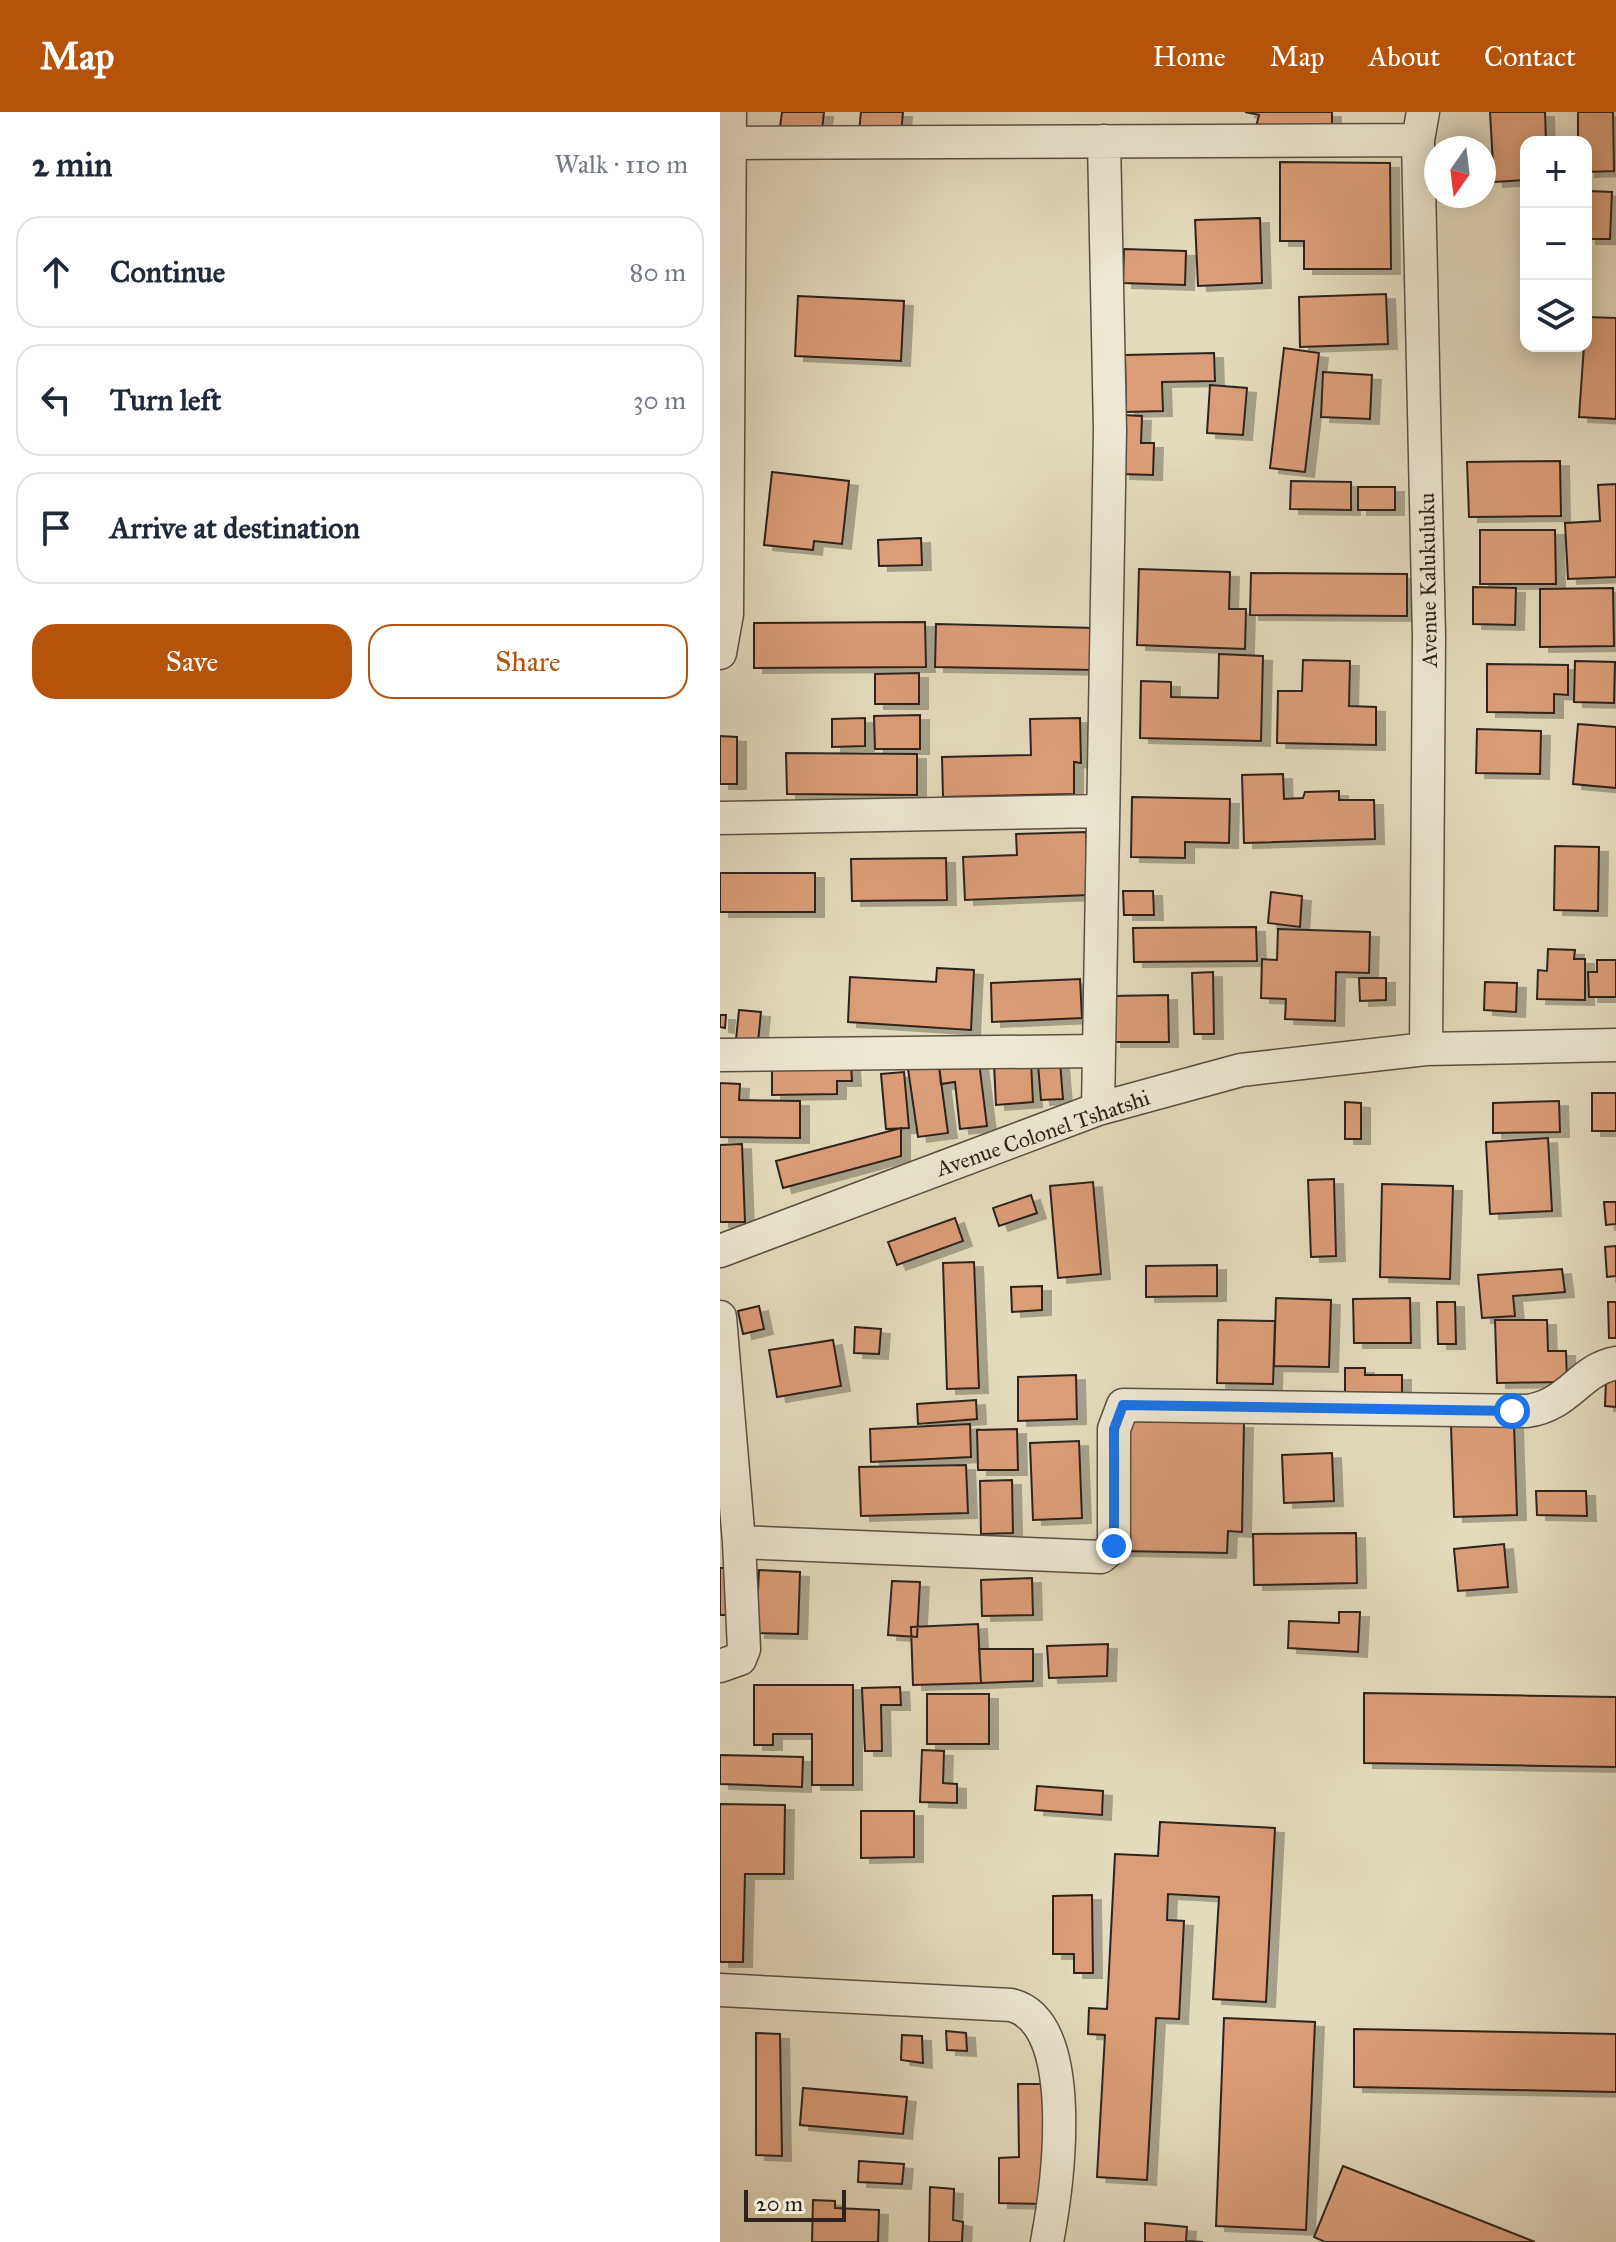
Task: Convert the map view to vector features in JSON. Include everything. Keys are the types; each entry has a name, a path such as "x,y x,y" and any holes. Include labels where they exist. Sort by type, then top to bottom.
{"street":[{"path":"720,653 727,614 730,128 1104,141 1421,126"},
{"name":"Avenue Kalukuluku","path":"1421,126 1429,637 1426,1049"},
{"path":"1098,1109 1110,430 1104,141"},
{"path":"720,818 1101,811"},
{"name":"Avenue Colonel Tshatshi","path":"720,1251 1098,1109 1241,1070 1426,1049 1616,1045"},
{"path":"720,1055 1099,1051"},
{"path":"720,1317 739,1542 744,1649 740,1659 720,1666"},
{"path":"739,1542 1101,1557 1114,1546 1114,1429 1123,1405 1527,1411 1557,1402 1590,1374 1616,1363"},
{"path":"720,1990 1011,2005 1029,2011 1042,2025 1059,2083 1055,2201 1047,2242"}],"building":[{"path":"782,112 824,112 821,139 779,135"},
{"path":"861,112 903,112 901,135 859,132"},
{"path":"1245,112 1332,112 1332,139 1253,139 1259,115"},
{"path":"1490,112 1545,112 1546,136 1520,136 1520,180 1496,182 1496,136 1491,136"},
{"path":"1578,112 1613,112 1614,171 1592,172 1592,136 1578,136"},
{"path":"1280,162 1390,163 1391,269 1304,269 1304,241 1280,241"},
{"path":"1592,191 1612,192 1610,239 1592,239"},
{"path":"1260,218 1262,283 1198,286 1195,220"},
{"path":"1124,249 1186,251 1185,285 1123,283"},
{"path":"1386,294 1388,344 1300,347 1299,297"},
{"path":"798,296 904,301 901,361 795,356"},
{"path":"1592,317 1616,318 1616,419 1579,417 1584,352 1592,352"},
{"path":"1284,348 1319,353 1305,472 1270,468"},
{"path":"1214,353 1215,381 1162,382 1163,411 1126,412 1125,355"},
{"path":"1323,372 1372,375 1370,419 1321,417"},
{"path":"1210,385 1247,388 1243,435 1207,433"},
{"path":"1123,415 1142,416 1141,443 1154,443 1153,475 1121,474"},
{"path":"1560,461 1561,516 1469,517 1467,462"},
{"path":"772,472 849,481 842,544 814,541 813,550 764,545"},
{"path":"1291,481 1351,482 1351,510 1290,509"},
{"path":"1616,484 1616,577 1568,579 1565,523 1600,521 1598,485"},
{"path":"1358,487 1395,487 1395,510 1358,510"},
{"path":"1480,530 1555,530 1556,584 1480,584"},
{"path":"921,538 922,565 879,566 878,540"},
{"path":"1139,569 1230,572 1229,609 1246,609 1245,649 1137,645"},
{"path":"1251,573 1407,574 1407,616 1250,615"},
{"path":"1473,587 1516,588 1515,625 1473,624"},
{"path":"1613,588 1614,646 1540,647 1540,589"},
{"path":"925,622 926,667 754,668 754,623"},
{"path":"936,624 1095,628 1094,670 935,667"},
{"path":"1219,654 1263,656 1261,741 1140,738 1141,681 1171,682 1171,697 1218,698"},
{"path":"1303,660 1350,661 1349,706 1376,707 1376,745 1277,743 1278,691 1302,691"},
{"path":"1575,661 1615,662 1614,703 1574,702"},
{"path":"1487,664 1568,665 1568,695 1554,694 1554,713 1487,712"},
{"path":"919,673 919,704 875,704 875,674"},
{"path":"920,715 920,749 875,749 874,716"},
{"path":"865,718 865,746 832,747 832,719"},
{"path":"1080,718 1081,763 1074,762 1074,794 943,797 942,757 1031,755 1030,719"},
{"path":"1578,724 1616,727 1616,788 1573,784"},
{"path":"1477,729 1541,731 1540,774 1476,773"},
{"path":"720,736 737,737 737,784 720,784"},
{"path":"786,753 917,754 917,795 787,794"},
{"path":"1283,774 1284,799 1303,798 1305,792 1339,791 1339,800 1374,800 1375,839 1244,843 1242,775"},
{"path":"1132,797 1230,799 1229,843 1185,842 1185,858 1131,857"},
{"path":"1086,832 1088,895 965,900 963,857 1017,855 1016,834"},
{"path":"1555,846 1599,847 1598,911 1554,910"},
{"path":"946,858 947,900 852,901 851,859"},
{"path":"720,873 815,873 815,912 720,912"},
{"path":"1123,891 1153,891 1154,915 1124,915"},
{"path":"1271,892 1302,896 1300,927 1268,923"},
{"path":"1256,927 1257,961 1134,962 1133,928"},
{"path":"1278,929 1370,932 1369,973 1336,972 1335,1021 1285,1019 1286,999 1261,998 1262,959 1277,960"},
{"path":"1548,949 1575,950 1574,959 1585,959 1585,1000 1537,999 1538,970 1547,971"},
{"path":"1597,960 1616,960 1616,997 1589,997 1588,972 1597,972"},
{"path":"937,968 974,970 971,1030 848,1022 850,977 936,982"},
{"path":"1213,972 1214,1034 1194,1034 1192,973"},
{"path":"1359,978 1386,978 1386,1000 1360,1001"},
{"path":"1080,979 1082,1018 992,1022 991,983"},
{"path":"1485,982 1517,983 1516,1012 1484,1010"},
{"path":"1168,995 1169,1042 1112,1042 1112,996"},
{"path":"739,1010 761,1012 757,1052 735,1050"},
{"path":"720,1015 726,1015 725,1028 720,1027"},
{"path":"979,1062 987,1126 960,1129 955,1082 941,1084 939,1066"},
{"path":"1031,1062 1033,1102 996,1105 994,1064"},
{"path":"1060,1062 1063,1099 1041,1100 1038,1064"},
{"path":"851,1064 852,1081 837,1081 837,1094 772,1095 772,1065"},
{"path":"939,1066 948,1133 918,1137 908,1069"},
{"path":"904,1072 909,1128 886,1129 881,1074"},
{"path":"720,1083 740,1084 739,1100 800,1101 800,1138 720,1137"},
{"path":"1592,1093 1616,1093 1616,1131 1592,1131"},
{"path":"1559,1101 1560,1132 1493,1133 1493,1103"},
{"path":"1345,1102 1361,1103 1361,1139 1345,1139"},
{"path":"901,1128 901,1156 783,1188 776,1161"},
{"path":"1548,1138 1552,1211 1490,1214 1486,1142"},
{"path":"742,1144 745,1222 720,1222 720,1145"},
{"path":"1334,1179 1336,1256 1311,1257 1308,1180"},
{"path":"1093,1182 1101,1274 1058,1278 1050,1186"},
{"path":"1382,1184 1453,1186 1450,1279 1380,1277"},
{"path":"1031,1195 1037,1213 999,1226 993,1208"},
{"path":"1604,1202 1616,1202 1616,1224 1606,1225"},
{"path":"955,1218 963,1241 897,1265 888,1242"},
{"path":"1616,1246 1616,1276 1607,1277 1605,1247"},
{"path":"974,1262 979,1388 947,1389 943,1263"},
{"path":"1217,1265 1217,1296 1146,1297 1146,1266"},
{"path":"1562,1269 1565,1292 1513,1296 1515,1316 1482,1318 1478,1275"},
{"path":"1042,1286 1042,1310 1012,1312 1011,1287"},
{"path":"1276,1298 1331,1300 1329,1367 1274,1366"},
{"path":"1410,1298 1411,1343 1354,1343 1353,1299"},
{"path":"1437,1302 1455,1302 1456,1344 1438,1344"},
{"path":"1608,1302 1616,1302 1616,1338 1609,1338"},
{"path":"759,1306 764,1329 743,1334 738,1311"},
{"path":"1218,1320 1275,1321 1273,1384 1217,1383"},
{"path":"1495,1320 1547,1320 1548,1351 1566,1351 1567,1382 1497,1383"},
{"path":"855,1327 881,1329 879,1354 854,1353"},
{"path":"833,1340 841,1386 777,1397 769,1350"},
{"path":"1345,1368 1365,1368 1365,1375 1402,1375 1402,1396 1345,1396"},
{"path":"1076,1375 1077,1419 1018,1421 1018,1377"},
{"path":"1606,1379 1616,1380 1616,1407 1605,1406"},
{"path":"976,1400 977,1419 918,1424 917,1404"},
{"path":"1123,1421 1244,1423 1242,1532 1228,1531 1227,1553 1121,1551"},
{"path":"970,1424 971,1457 871,1462 870,1429"},
{"path":"1514,1424 1517,1515 1454,1517 1451,1426"},
{"path":"1017,1429 1018,1470 978,1470 977,1430"},
{"path":"1079,1441 1082,1518 1033,1520 1030,1443"},
{"path":"1332,1453 1334,1501 1284,1503 1282,1455"},
{"path":"966,1465 968,1513 861,1516 859,1467"},
{"path":"1012,1480 1013,1533 981,1534 980,1481"},
{"path":"1536,1491 1586,1491 1587,1516 1537,1515"},
{"path":"1356,1533 1357,1583 1254,1585 1253,1534"},
{"path":"1504,1544 1508,1587 1458,1591 1454,1549"},
{"path":"720,1568 732,1568 732,1615 720,1615"},
{"path":"759,1570 800,1572 798,1634 756,1633"},
{"path":"1032,1578 1033,1615 982,1616 981,1580"},
{"path":"892,1581 920,1582 917,1637 888,1635"},
{"path":"1339,1612 1360,1612 1358,1652 1288,1648 1289,1621 1339,1623"},
{"path":"978,1624 981,1683 913,1685 911,1627"},
{"path":"1108,1644 1107,1676 1049,1678 1047,1646"},
{"path":"979,1649 1033,1649 1033,1681 981,1683"},
{"path":"754,1685 853,1685 853,1785 812,1785 812,1734 773,1734 773,1745 754,1745"},
{"path":"900,1687 901,1705 881,1705 882,1751 865,1751 862,1688"},
{"path":"1364,1693 1616,1697 1616,1767 1364,1763"},
{"path":"927,1694 989,1694 989,1744 927,1744"},
{"path":"922,1750 944,1751 943,1783 957,1784 957,1803 920,1802"},
{"path":"720,1755 803,1757 802,1787 720,1784"},
{"path":"1037,1786 1103,1791 1102,1815 1035,1810"},
{"path":"720,1804 785,1805 784,1874 745,1874 743,1962 720,1962"},
{"path":"861,1811 914,1811 914,1857 861,1858"},
{"path":"1160,1822 1275,1828 1266,2002 1213,1999 1219,1897 1168,1894 1167,1920 1184,1921 1179,2019 1156,2018 1147,2180 1097,2177 1105,2035 1088,2034 1089,2008 1107,2009 1115,1854 1158,1856"},
{"path":"1092,1895 1093,1973 1074,1973 1074,1954 1053,1954 1053,1896"},
{"path":"1224,2018 1315,2022 1306,2230 1216,2226"},
{"path":"1354,2029 1616,2034 1616,2092 1354,2087"},
{"path":"946,2031 966,2033 967,2051 947,2050"},
{"path":"756,2033 780,2034 782,2156 756,2155"},
{"path":"902,2035 922,2036 923,2063 901,2060"},
{"path":"1018,2084 1044,2084 1047,2204 999,2203 999,2158 1019,2157"},
{"path":"803,2088 907,2097 903,2134 800,2125"},
{"path":"859,2161 904,2164 902,2184 858,2182"},
{"path":"1343,2166 1535,2242 1325,2242 1314,2237"},
{"path":"930,2187 954,2189 953,2220 963,2222 962,2242 929,2242"},
{"path":"813,2200 835,2201 835,2208 879,2210 878,2242 812,2242"},
{"path":"1145,2223 1187,2227 1186,2241 1203,2242 1145,2242"}],"route":[{"path":"1114,1546 1114,1429 1119,1408 1123,1405 1512,1411"}]}
